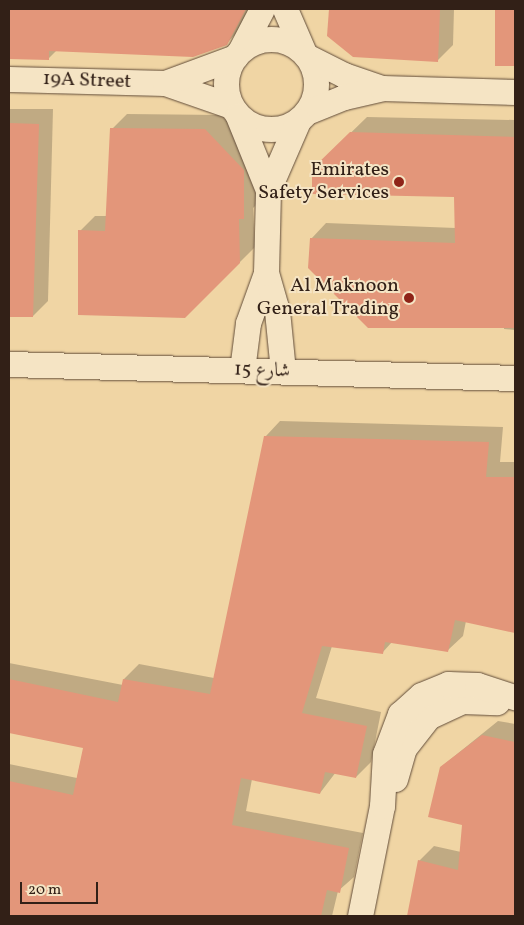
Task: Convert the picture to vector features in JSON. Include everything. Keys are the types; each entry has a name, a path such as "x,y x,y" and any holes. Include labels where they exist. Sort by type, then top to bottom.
{"street":[{"path":"262,9 226,81 235,111 268,190"},
{"path":"283,371 277,310 266,273 268,190 316,90 316,79 285,9"},
{"path":"165,83 238,54 250,44 272,39 289,43 306,55 344,75 382,88"},
{"name":"19A Street","path":"9,79 165,83"},
{"path":"165,83 235,111 261,129 286,127 302,117 344,97 382,88 515,92"},
{"path":"242,370 248,323 266,273"},
{"name":"شارع 15","path":"9,364 515,378"},
{"path":"360,916 382,806 393,784 404,748 428,717 462,701 515,699"}],"building":[{"path":"9,9 246,9 227,45 193,57 49,51 49,60 9,59"},
{"path":"329,9 440,9 438,62 353,57 327,36"},
{"path":"495,9 515,9 515,66 495,66"},
{"path":"9,123 39,124 33,317 9,317"},
{"path":"110,128 205,129 244,170 244,219 239,219 240,263 185,318 78,315 78,230 105,231"},
{"path":"350,132 515,137 515,328 368,328 308,268 310,238 455,243 454,197 312,194 312,169"},
{"path":"264,436 489,442 486,477 515,477 515,633 455,620 448,652 385,642 383,654 322,646 302,713 367,726 356,778 325,772 320,794 241,778 232,825 349,848 340,893 327,890 321,916 9,916 9,781 73,795 83,748 9,733 9,679 118,702 123,679 210,694"},
{"path":"482,735 515,742 515,916 407,916 418,860 458,870 462,825 428,817 440,767"}],"place":[{"name":"Emirates Safety Services","path":"399,182"},
{"name":"Al Maknoon General Trading","path":"409,298"}]}
